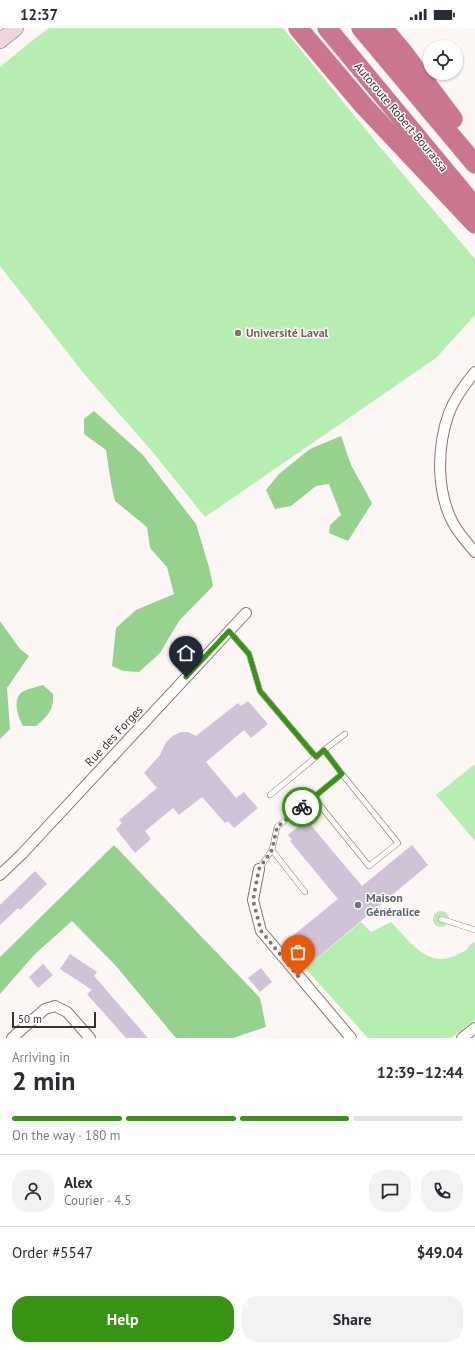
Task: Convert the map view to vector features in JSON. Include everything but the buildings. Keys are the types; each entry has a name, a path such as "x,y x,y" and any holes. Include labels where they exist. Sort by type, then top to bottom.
{"highway":[{"path":"298,28 364,106 475,224"},
{"name":"Autoroute Robert-Bourassa","path":"328,28 475,207"},
{"path":"360,28 475,164"},
{"path":"383,28 403,52 475,149"}],"main road":[{"path":"0,41 16,28"}],"street":[{"path":"475,372 463,387 449,412 444,429 440,461 441,476 447,508 461,536 475,552"},
{"name":"Rue des Forges","path":"0,875 22,854 246,614"},
{"path":"259,869 253,900 261,931 351,1038"},
{"path":"12,1038 45,1009 55,1006 67,1012 90,1038"},
{"path":"462,1038 475,1028"}],"lane":[{"path":"229,631 249,654 260,691 316,757"},
{"path":"270,796 345,734"},
{"path":"314,798 369,866 398,843 324,750"},
{"path":"259,869 272,850 277,827 342,774"},
{"path":"272,850 305,892"},
{"path":"441,919 475,930"}],"green space":[{"path":"49,28 283,28 379,146 475,259 475,315 436,358 205,517 151,450 85,375 0,266 0,67"},
{"path":"94,411 142,454 196,524 213,586 179,621 160,653 139,672 123,671 112,666 116,628 136,610 174,594 167,567 150,548 147,527 115,501 106,450 84,434 84,419"},
{"path":"341,436 351,465 372,503 348,541 329,533 330,525 341,515 329,484 316,486 291,506 275,509 266,490 279,474 310,449"},
{"path":"0,621 20,649 29,656 7,688 10,729 0,739"},
{"path":"43,685 53,694 51,709 47,716 36,726 23,726 18,713 18,698 24,691"},
{"path":"475,764 475,841 436,795"},
{"path":"114,845 260,998 266,1027 233,1038 176,1038 116,966 72,921 35,954 0,994 0,957"},
{"path":"441,911 448,916 449,919 444,926 441,927 434,922 433,919 438,912"},
{"path":"361,922 371,932 391,922 419,950 435,958 445,959 455,956 466,950 475,942 475,1020 451,1038 368,1038 305,968"}],"way so far":[{"path":"298,976 261,931 253,900 259,869 272,850 277,827 302,807"}],"place":[{"name":"Université Laval","path":"238,333"},
{"name":"Maison Généralice","path":"358,905"}],"route":[{"path":"186,677 229,631 249,654 260,691 316,757 324,750 342,774 302,807"}]}
